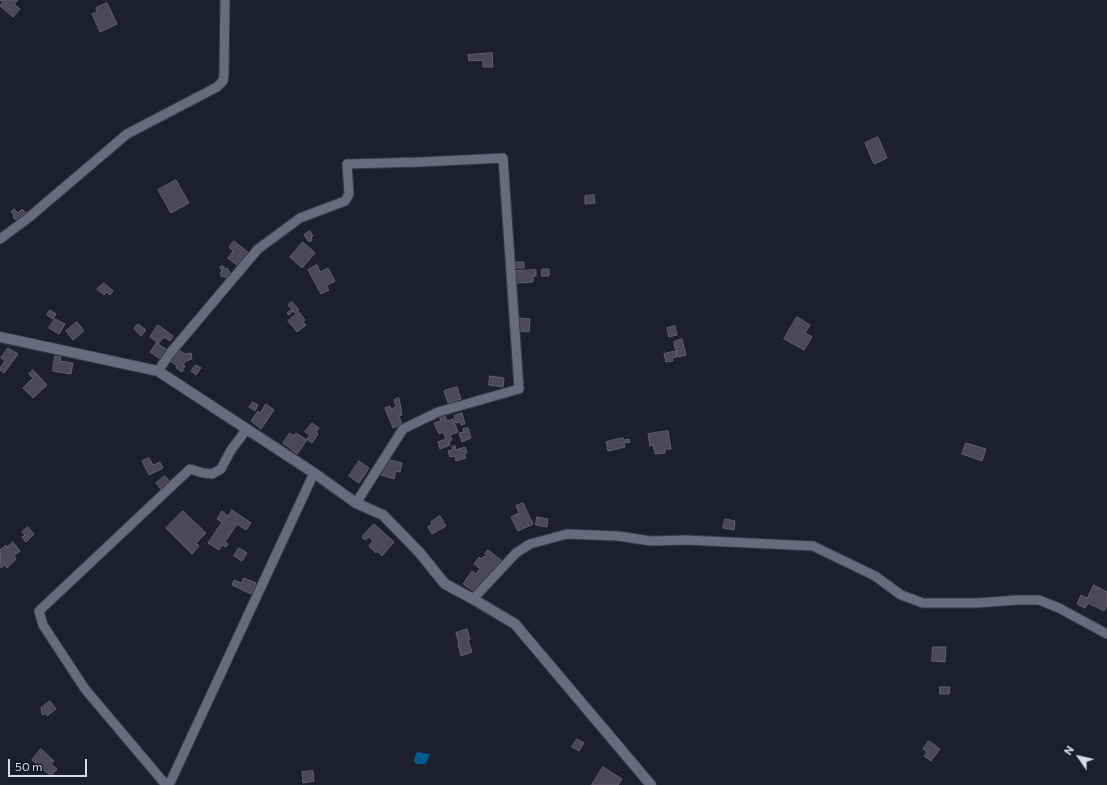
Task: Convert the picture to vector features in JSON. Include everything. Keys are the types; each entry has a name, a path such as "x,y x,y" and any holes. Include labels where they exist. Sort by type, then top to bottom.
{"street":[{"path":"0,240 28,219 127,134 217,87 223,81 225,0"},
{"path":"158,370 171,352 258,249 300,218 345,201 349,194 347,164 503,158 519,389 438,412 403,429 356,503"},
{"path":"0,337 158,370 314,473 356,503 383,515 419,552 445,584 515,624 651,785"},
{"path":"247,429 221,469 212,474 203,473 190,468 39,611 43,625 85,689 168,785 314,473"},
{"path":"473,599 516,553 530,544 567,534 618,536 650,541 686,540 813,546 875,576 901,595 923,603 977,603 1039,600 1059,608 1107,634"}],"water":[{"path":"417,752 430,754 425,764 416,764 414,761"}],"building":[{"path":"0,0 18,0 14,4 20,9 13,17 0,6 3,2"},
{"path":"107,3 117,24 100,32 92,14 97,12 96,8"},
{"path":"492,53 493,67 483,67 483,60 469,61 468,55"},
{"path":"878,137 887,158 874,164 865,143"},
{"path":"176,180 189,203 171,213 158,190"},
{"path":"594,195 595,203 585,204 585,196"},
{"path":"14,209 18,213 22,209 28,215 19,223 13,217 14,215 11,212"},
{"path":"310,231 313,236 311,238 312,240 309,242 304,235"},
{"path":"234,241 250,254 239,267 228,258 233,251 229,247"},
{"path":"303,242 315,253 302,268 290,257"},
{"path":"516,262 524,262 524,268 516,268"},
{"path":"317,265 320,272 328,268 335,281 326,286 329,290 321,294 308,270"},
{"path":"223,266 225,269 227,268 231,275 226,278 224,276 222,277 220,273 222,271 220,267"},
{"path":"542,269 549,269 549,276 542,276"},
{"path":"536,270 536,276 533,276 533,282 517,283 516,271"},
{"path":"104,283 113,291 110,295 107,292 104,295 97,289"},
{"path":"292,302 299,310 295,313 293,311 289,315 287,313 292,309 288,305"},
{"path":"50,310 56,314 53,319 47,315"},
{"path":"299,312 305,320 303,322 306,325 297,332 288,321"},
{"path":"797,317 810,325 805,333 812,337 804,350 784,339"},
{"path":"520,318 530,319 529,332 519,331"},
{"path":"55,319 65,324 59,334 49,328"},
{"path":"77,322 84,331 73,340 66,331"},
{"path":"138,324 146,330 141,336 134,329"},
{"path":"158,325 173,336 170,341 164,337 158,344 169,351 162,360 150,352 157,342 150,337"},
{"path":"675,326 677,335 669,337 667,328"},
{"path":"682,339 686,355 678,357 676,350 682,349 681,347 675,349 674,342"},
{"path":"8,348 18,354 4,373 0,370 0,368 5,361 1,358"},
{"path":"177,349 185,354 191,353 192,359 186,361 183,365 185,366 182,372 169,360"},
{"path":"676,351 677,357 672,358 673,361 666,362 664,354"},
{"path":"55,356 61,357 60,361 73,363 71,374 53,371"},
{"path":"196,365 201,368 196,375 191,371"},
{"path":"33,370 47,385 33,398 23,388 33,378 29,374"},
{"path":"490,376 504,378 503,387 489,385"},
{"path":"457,387 461,399 448,403 444,391"},
{"path":"399,398 402,415 399,416 402,424 393,428 385,408 390,406 391,409 396,407 394,400"},
{"path":"253,402 258,405 255,411 249,407"},
{"path":"266,404 274,410 261,429 251,421 258,411 260,413"},
{"path":"462,413 465,424 461,425 460,422 456,423 454,416"},
{"path":"444,414 447,421 453,419 458,432 450,435 452,440 449,442 450,445 440,449 438,442 446,439 443,432 439,434 434,423 441,421 439,416"},
{"path":"312,423 319,428 316,432 318,434 312,443 307,439 310,435 305,432"},
{"path":"468,428 471,438 462,442 459,433 464,432 463,429"},
{"path":"668,431 671,449 665,449 665,453 655,454 653,445 650,446 648,434"},
{"path":"290,433 294,436 296,433 307,440 297,454 283,443"},
{"path":"623,438 624,440 629,439 630,442 624,443 625,447 608,451 606,442"},
{"path":"966,443 986,449 982,461 962,454"},
{"path":"455,446 456,450 465,447 467,453 464,453 466,458 456,461 455,456 450,457 448,451 453,449 452,447"},
{"path":"149,458 153,465 160,462 163,468 149,475 142,461"},
{"path":"386,459 402,463 400,472 396,471 394,479 381,475"},
{"path":"359,461 369,468 359,483 349,476"},
{"path":"165,476 170,482 161,489 156,483"},
{"path":"523,503 533,524 518,531 511,517 519,513 516,506"},
{"path":"232,510 251,523 246,530 237,524 225,542 228,544 226,547 222,545 219,550 208,543 222,522 217,519 222,511 228,516"},
{"path":"183,511 206,533 196,543 199,546 192,554 166,528"},
{"path":"440,516 446,526 432,534 428,527 432,524 431,522"},
{"path":"537,517 548,519 547,527 536,525"},
{"path":"725,519 735,521 734,530 723,528"},
{"path":"374,524 394,542 382,556 377,551 376,553 369,546 373,541 369,537 365,540 362,537"},
{"path":"28,527 34,534 26,542 22,537 25,535 22,532"},
{"path":"13,542 20,551 14,556 16,559 7,568 5,565 1,568 0,550"},
{"path":"239,548 247,553 242,561 234,556"},
{"path":"488,550 501,560 489,576 474,564 479,557 481,559 484,556 486,557 487,555 485,554"},
{"path":"479,570 487,576 475,592 463,584 472,571 476,574"},
{"path":"244,578 256,583 251,594 232,585 234,580 241,583"},
{"path":"1094,585 1107,592 1107,606 1104,611 1088,603 1085,608 1077,604 1081,595 1087,598"},
{"path":"467,629 470,639 468,640 472,652 461,656 456,633"},
{"path":"933,647 946,647 945,662 932,661"},
{"path":"940,687 950,687 949,694 940,694"},
{"path":"50,701 56,709 47,716 45,713 43,715 41,708"},
{"path":"577,739 584,743 579,751 572,747"},
{"path":"929,741 940,749 931,761 924,756 927,752 923,749"},
{"path":"41,749 54,761 51,764 57,769 51,776 32,760"},
{"path":"603,767 622,779 618,785 592,785"},
{"path":"313,771 314,781 303,783 302,772"}]}
